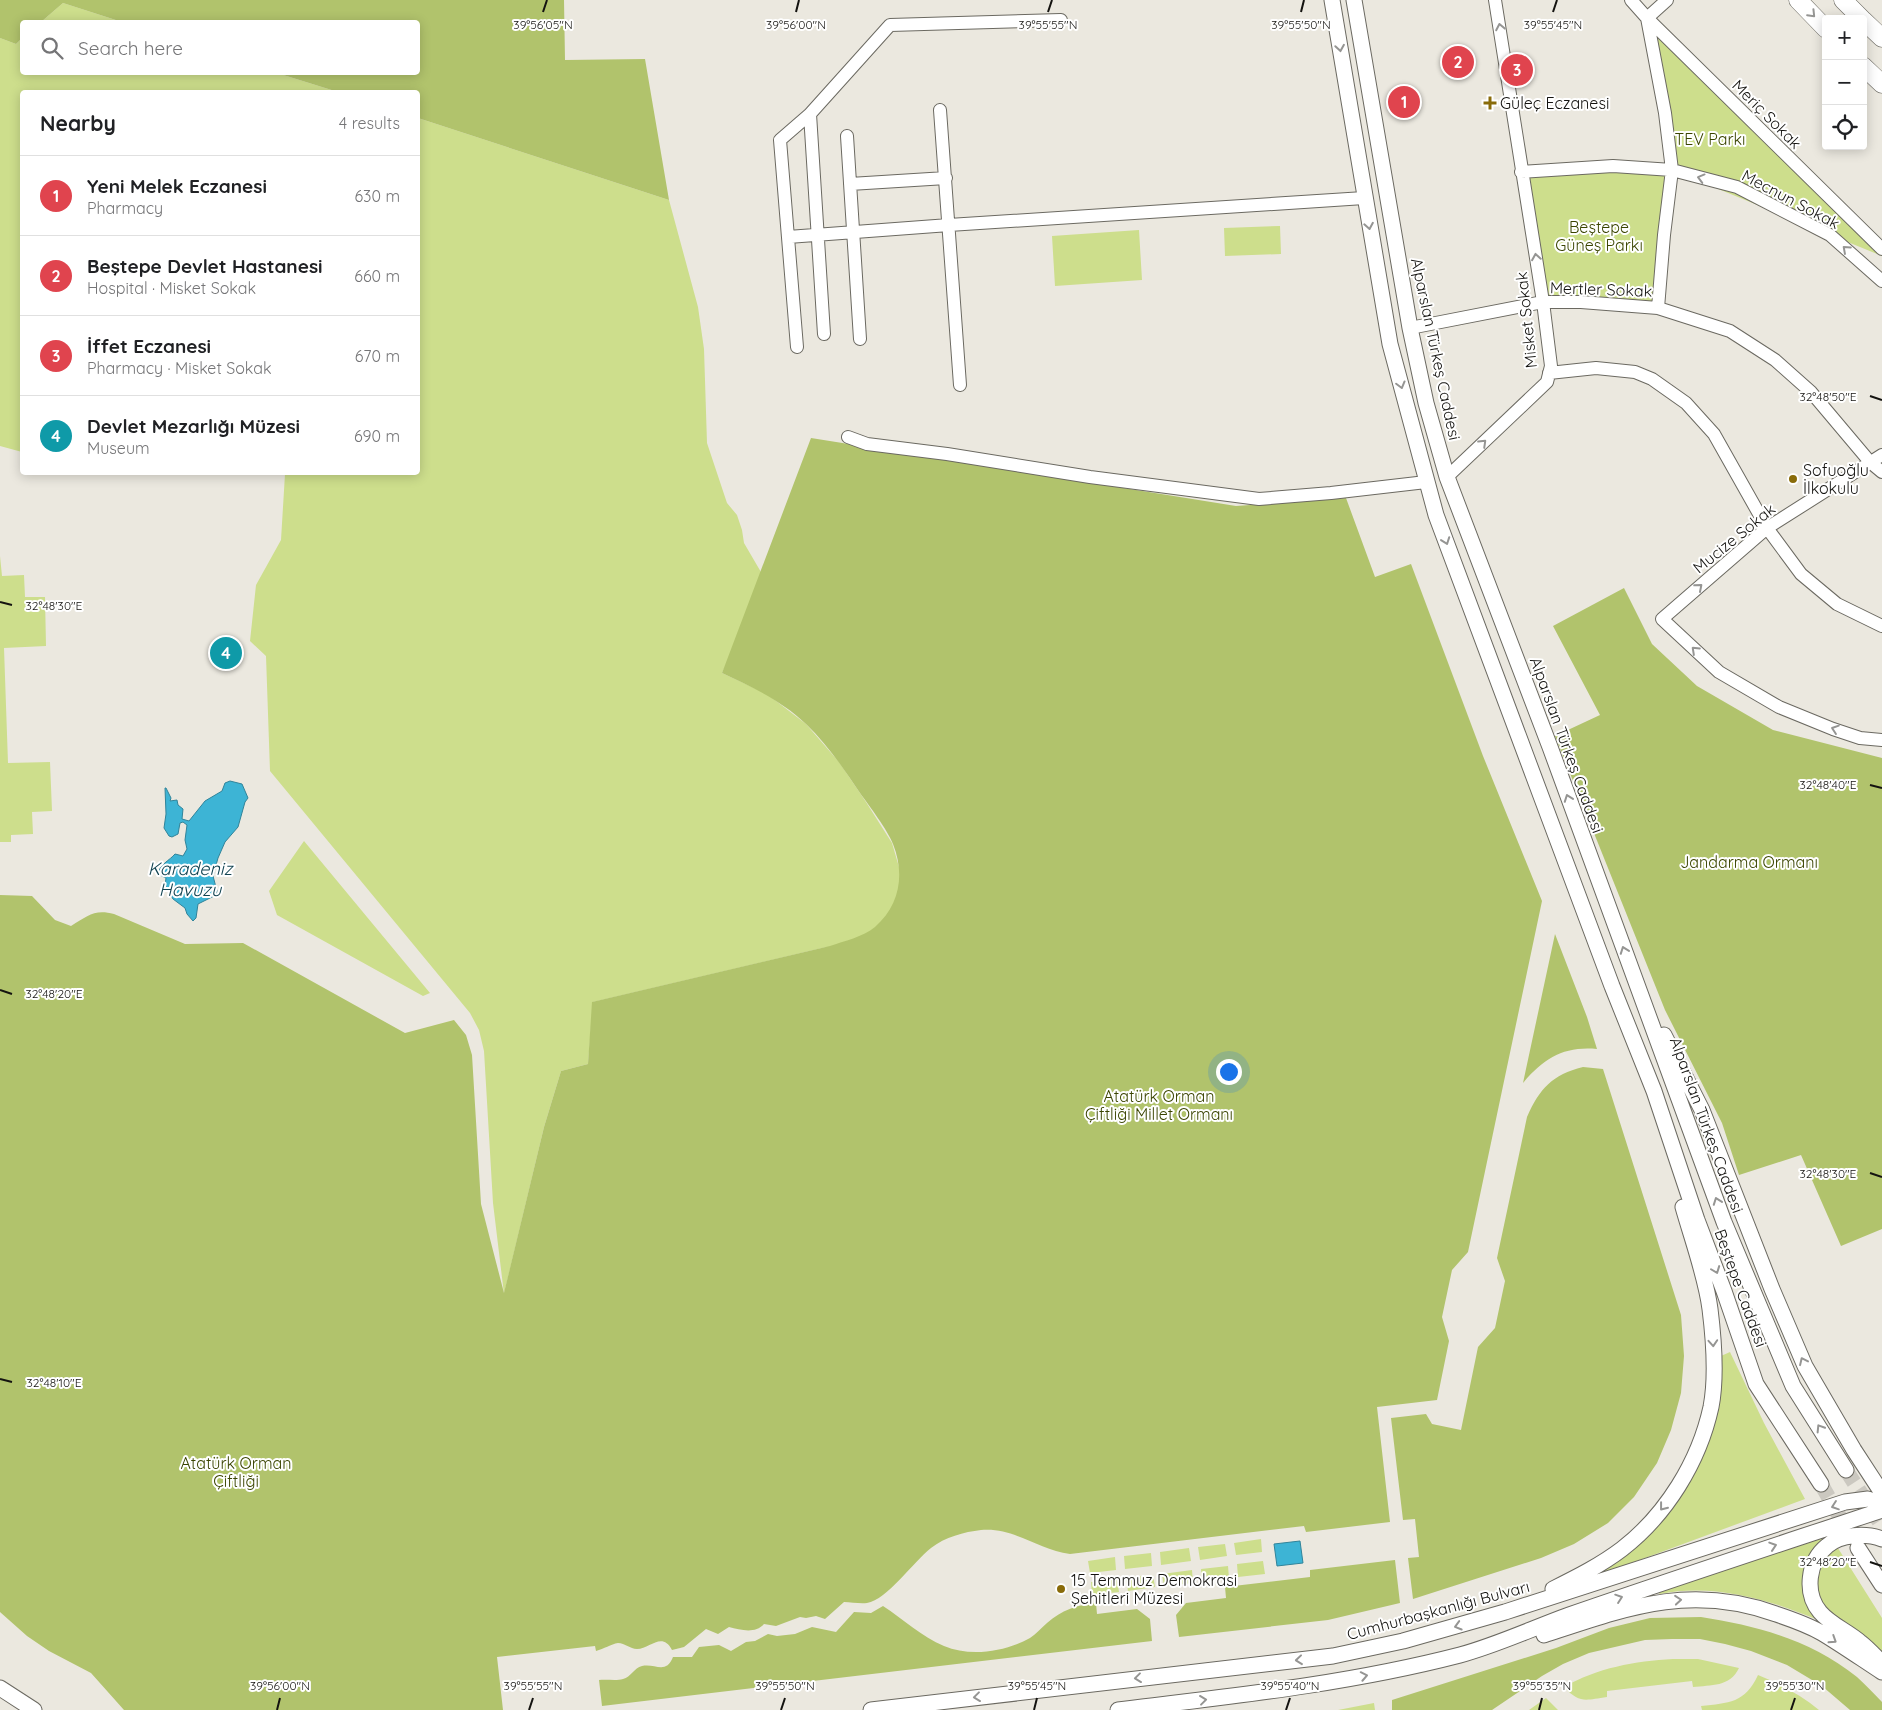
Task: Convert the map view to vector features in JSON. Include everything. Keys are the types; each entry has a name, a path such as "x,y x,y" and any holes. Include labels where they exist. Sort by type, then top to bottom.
{"highway":[{"path":"1798,0 1822,25"},
{"path":"1843,0 1859,15"},
{"path":"1867,23 1882,38"},
{"path":"1867,70 1882,84"}],"main road":[{"path":"1332,0 1390,344 1426,482 1436,515 1518,736 1612,986 1654,1091 1710,1307 1714,1352 1711,1407 1690,1467 1674,1493 1643,1532 1621,1550 1597,1566 1505,1612"},
{"name":"Alparslan Türkeş Caddesi","path":"1354,0 1410,328 1426,403 1447,477 1724,1222 1793,1386 1846,1470"},
{"path":"1637,984 1702,1110 1772,1289 1805,1366 1854,1450 1882,1493"},
{"name":"Beştepe Caddesi","path":"1654,1091 1697,1220 1756,1384 1821,1484"},
{"name":"Cumhurbaşkanlığı Bulvarı","path":"871,1710 1333,1656 1403,1642 1505,1612 1845,1502 1868,1500 1882,1504"},
{"path":"1462,1654 1690,1574 1882,1510"},
{"path":"1882,1539 1858,1535 1830,1543 1816,1559 1812,1568 1810,1583 1812,1597 1821,1614 1860,1642 1882,1663"},
{"path":"1858,1548 1882,1585"},
{"path":"1118,1710 1250,1694 1344,1680 1462,1654 1509,1646 1626,1609 1673,1600 1708,1599 1736,1602 1757,1607 1820,1632 1882,1672"},
{"path":"0,1688 34,1710"}],"street":[{"name":"Misket Sokak","path":"1447,477 1547,382 1551,366 1543,302 1495,0"},
{"name":"Meriç Sokak","path":"1631,0 1882,250"},
{"path":"1658,308 1672,170 1665,113 1647,18 1667,0"},
{"path":"796,347 780,140 810,114 890,25 1061,20"},
{"path":"940,110 960,385"},
{"path":"810,114 824,334"},
{"path":"847,136 860,339"},
{"name":"Mecnun Sokak","path":"1521,172 1613,166 1672,170 1737,187 1830,235 1882,281"},
{"path":"850,184 946,178"},
{"path":"788,237 949,224 1364,198"},
{"name":"Mertler Sokak","path":"1410,328 1543,302 1580,302 1658,308 1730,331 1775,360 1811,392 1870,462 1882,472"},
{"path":"1549,374 1596,368 1635,372 1652,379 1686,403 1714,434 1767,528 1801,574 1837,604 1882,626"},
{"path":"848,437 867,444 947,454 1090,477 1258,499 1426,482"},
{"name":"Mucize Sokak","path":"1882,455 1767,528 1662,620 1719,672 1779,707 1860,738 1882,740"}],"green space":[{"path":"0,0 564,0 565,60 645,59 669,200 420,119 420,90 332,90 283,75 420,75 420,20 116,20 63,3 43,20 20,20 20,40 16,44 0,38"},
{"path":"63,3 116,20 43,20"},
{"path":"1647,18 1882,246 1882,256 1672,170 1658,308 1543,302 1521,172 1671,170"},
{"path":"0,38 16,44 20,40 20,75 283,75 332,90 20,90 20,451 0,446"},
{"path":"420,119 669,200 698,307 704,349 707,443 727,503 737,515 744,543 765,579 722,673 767,694 806,724 839,762 866,802 892,843 899,867 1036,918 822,948 593,1002 588,1064 561,1071 544,1127 504,1294 493,1203 484,1051 479,1030 470,1013 270,771 266,656 250,641 256,585 281,540 285,475 420,475"},
{"path":"1280,226 1281,254 1225,256 1224,228"},
{"path":"1139,230 1142,280 1055,286 1052,236"},
{"name":"Atatürk Orman Çiftliği Millet Ormanı","path":"811,438 1236,506 1346,498 1375,577 1411,564 1483,756 1542,901 1468,1252 1452,1270 1442,1317 1449,1341 1437,1400 1377,1407 1390,1522 1306,1532 1304,1526 1070,1554 1059,1552 1004,1532 981,1530 968,1532 936,1544 892,1588 875,1600 867,1603 844,1602 825,1619 816,1616 800,1617 776,1626 764,1624 752,1630 729,1627 718,1634 706,1629 684,1647 672,1650 664,1642 660,1641 637,1649 618,1643 596,1651 595,1646 497,1657 503,1710 124,1710 91,1673 49,1651 27,1636 0,1612 0,895 32,896 55,920 71,926 91,914 101,912 114,914 185,944 243,943 405,1033 454,1020 466,1035 472,1055 481,1204 504,1293 544,1127 561,1071 588,1064 592,1002 830,946 865,933 875,927 890,909 895,899 898,889 899,867 893,844 878,818 835,757 814,732 787,708 755,689 722,673"},
{"path":"0,556 2,576 24,575 25,597 45,597 46,646 4,648 8,763 50,762 52,811 32,812 33,834 11,835 11,842 0,842"},
{"name":"Jandarma Ormanı","path":"1624,588 1652,644 1697,686 1773,730 1882,758 1882,1229 1841,1246 1801,1155 1739,1175 1722,1123 1665,1010 1555,736 1600,715 1553,626"},
{"path":"304,841 430,993 423,996 277,915 269,891"},
{"path":"1555,934 1587,1017 1597,1049 1574,1050 1556,1055 1547,1060 1523,1083"},
{"path":"1583,1067 1603,1069 1681,1315 1684,1356 1681,1393 1671,1430 1657,1463 1634,1497 1608,1523 1574,1544 1541,1558 1413,1599 1408,1558 1419,1557 1415,1519 1403,1520 1391,1418 1426,1414 1432,1424 1461,1430 1478,1347 1495,1328 1505,1281 1497,1258 1527,1117 1537,1098 1548,1084 1563,1074"},
{"path":"1730,1352 1764,1423 1805,1499 1580,1582 1625,1555 1648,1536 1681,1495 1721,1356"},
{"path":"1826,1535 1828,1537 1810,1556 1818,1620 1799,1612 1740,1595 1700,1590 1660,1594 1657,1591"},
{"path":"1261,1539 1262,1552 1236,1555 1234,1543"},
{"path":"1225,1544 1227,1556 1200,1560 1198,1547"},
{"path":"1836,1545 1882,1618 1882,1654 1828,1614 1816,1590 1819,1566"},
{"path":"1189,1548 1191,1561 1161,1565 1160,1552"},
{"path":"1151,1553 1152,1566 1125,1569 1124,1556"},
{"path":"1115,1557 1116,1570 1090,1573 1088,1561"},
{"path":"1395,1560 1400,1603 1328,1620 1179,1637 1176,1615 1186,1603 1226,1598 1225,1587 1310,1577 1310,1570"},
{"path":"1263,1561 1265,1574 1238,1577 1237,1564"},
{"path":"1228,1566 1229,1578 1202,1582 1201,1569"},
{"path":"1192,1570 1193,1583 1164,1586 1162,1574"},
{"path":"1153,1575 1155,1587 1128,1591 1126,1578"},
{"path":"1117,1579 1119,1592 1092,1595 1091,1582"},
{"path":"1096,1603 1097,1614 1137,1609 1150,1619 1152,1641 602,1706 599,1680 623,1679 642,1666 647,1665 664,1667 667,1666 673,1657 692,1657 699,1647 719,1645 731,1651 746,1642 755,1641 768,1634 777,1636 795,1634 812,1627 836,1632 854,1612 871,1613 883,1606 920,1633 944,1646 976,1652 999,1650 1020,1643 1030,1638 1064,1611"},
{"path":"1701,1617 1743,1625 1783,1636 1821,1653 1857,1677 1882,1702 1882,1710 1850,1710 1822,1686 1787,1665 1751,1651 1700,1639 1672,1639 1645,1640 1589,1653 1563,1664 1542,1676 1492,1710 1392,1710 1392,1700 1556,1648 1609,1628 1650,1618"},
{"path":"1673,1659 1698,1659 1739,1668 1731,1679 1719,1684 1693,1687 1692,1681 1607,1691 1607,1697 1593,1699 1583,1700 1574,1696 1564,1687 1603,1670"},
{"path":"1758,1675 1790,1690 1819,1710 1702,1710 1701,1706 1720,1704 1742,1696 1748,1691"},
{"path":"1546,1698 1558,1710 1529,1710"},
{"path":"1374,1703 1375,1710 1338,1710"}],"water":[{"name":"Karadeniz Havuzu","path":"230,781 242,784 248,798 245,802 238,827 225,842 218,858 213,876 217,891 216,895 198,904 196,918 193,921 185,908 173,899 165,885 166,878 158,874 162,865 175,854 183,856 187,849 185,840 187,825 183,822 180,823 178,834 172,837 169,836 164,828 166,814 165,788 171,798 170,801 177,800 178,805 183,809 182,819 189,821 205,801 222,791 225,783"},
{"path":"1300,1541 1303,1563 1277,1566 1274,1544"}],"tunnel":[{"path":"1846,1470 1882,1526"},
{"path":"1821,1484 1849,1533"}],"place":[{"name":"Beştepe Devlet Hastanesi","path":"1458,62"},
{"name":"İffet Eczanesi","path":"1517,70"},
{"name":"Yeni Melek Eczanesi","path":"1404,102"},
{"name":"Güleç Eczanesi","path":"1490,103"},
{"name":"Sofuoğlu İlkokulu","path":"1793,479"},
{"name":"Devlet Mezarlığı Müzesi","path":"226,653"},
{"name":"15 Temmuz Demokrasi Şehitleri Müzesi","path":"1061,1589"}],"park label":[{"name":"TEV Parkı","path":"1710,139"},
{"name":"Beştepe Güneş Parkı","path":"1599,236"},
{"name":"Atatürk Orman Çiftliği","path":"236,1472"}]}
